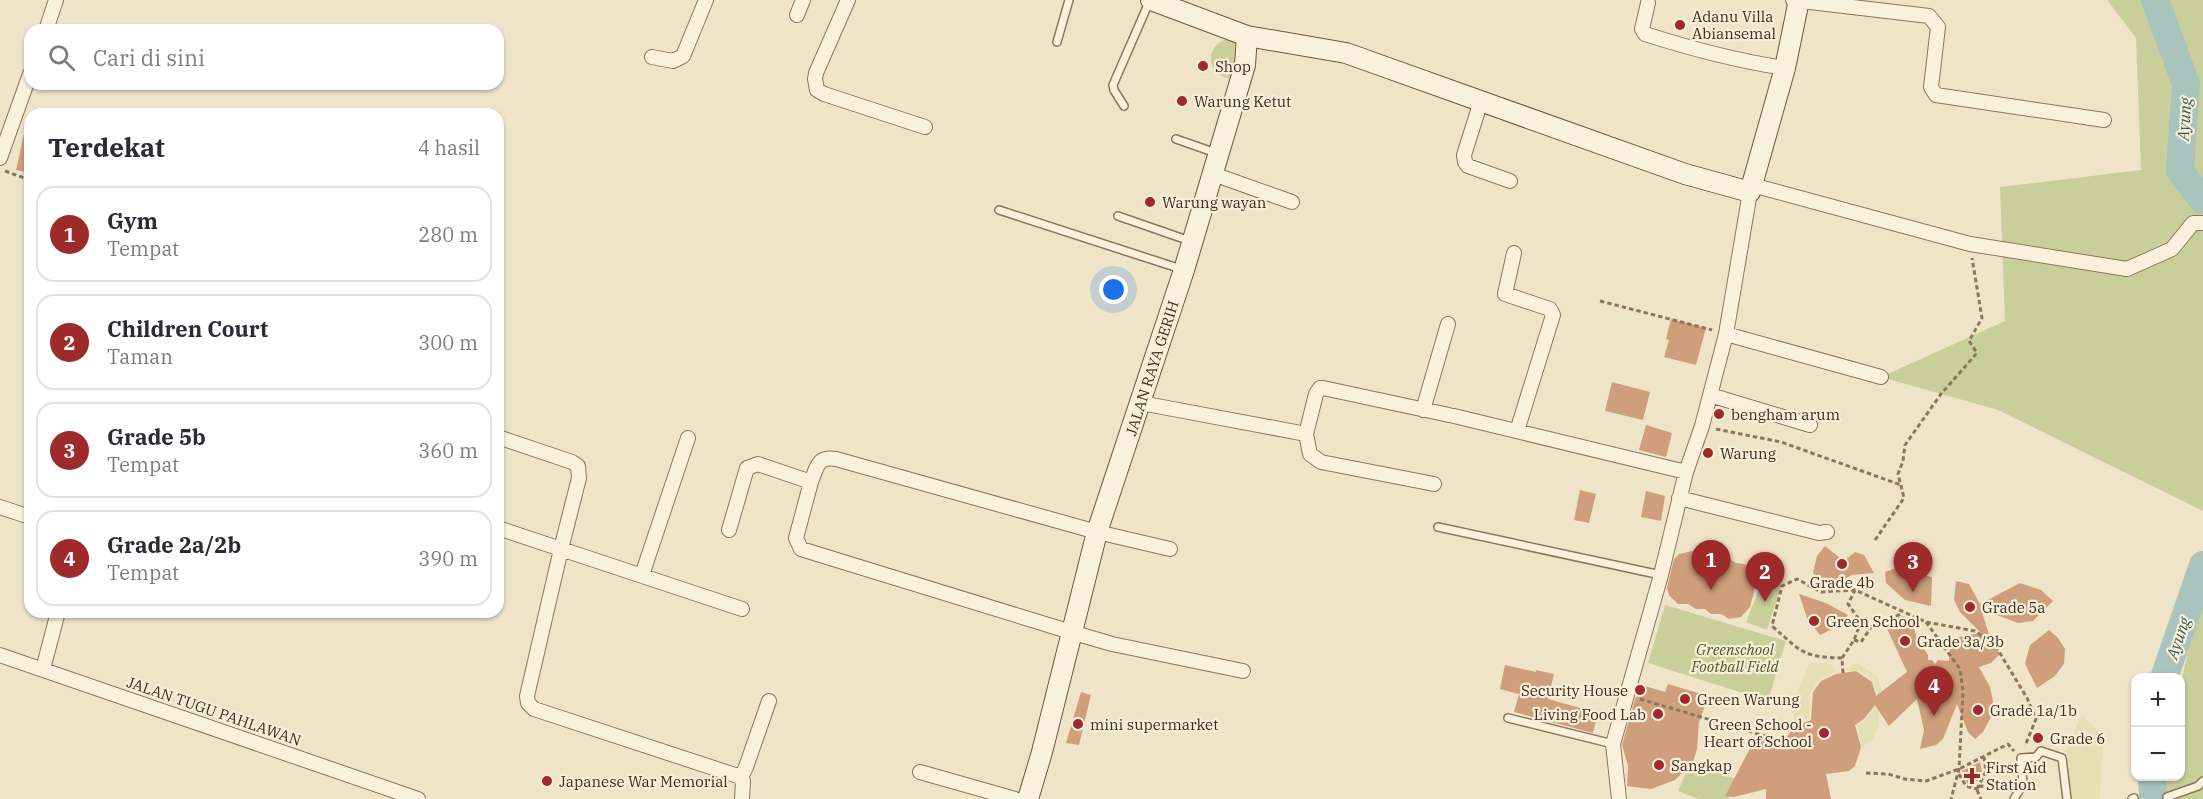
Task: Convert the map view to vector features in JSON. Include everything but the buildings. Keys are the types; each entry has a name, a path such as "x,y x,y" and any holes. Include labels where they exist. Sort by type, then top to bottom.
{"street":[{"path":"48,24 56,0"},
{"path":"797,15 803,0"},
{"path":"848,0 816,73 817,90 925,127"},
{"path":"1150,0 1177,4 1247,36 1346,53 1685,174 1970,244 2127,268 2172,249 2198,223"},
{"path":"652,57 673,62 683,56 704,1"},
{"path":"1619,799 1613,744 1661,575 1686,472 1726,334 1751,189 1785,68 1797,1 1929,16 1938,27 1931,87 1936,95 2104,120"},
{"path":"1648,3 1642,29 1646,34 1694,50 1785,68"},
{"name":"JALAN RAYA GERIH","path":"1028,799 1097,532 1184,270 1245,65 1247,36"},
{"path":"0,158 24,90"},
{"path":"1481,101 1464,155 1465,162 1468,166 1510,181"},
{"path":"1213,174 1292,202"},
{"path":"1514,253 1505,294 1550,309 1552,315 1517,431"},
{"path":"1423,410 1448,324"},
{"path":"1726,334 1881,377"},
{"path":"1434,484 1321,462 1310,454 1306,434 1316,394 1320,388 1327,387 1686,472"},
{"path":"1710,395 1810,425"},
{"path":"1141,404 1306,434"},
{"path":"642,575 688,438"},
{"path":"504,439 578,466 579,478 527,696 528,703 534,710 741,777"},
{"path":"1170,549 1097,532 827,458 819,462 811,482 796,538 801,549 1071,633 1112,644 1244,671"},
{"path":"729,530 747,468 752,465 758,464 811,482"},
{"path":"1679,498 1819,533 1827,532"},
{"path":"0,507 24,515"},
{"path":"504,530 742,609"},
{"path":"43,669 56,618"},
{"name":"JALAN TUGU PAHLAWAN","path":"0,655 417,799"},
{"path":"742,799 743,781 741,777 769,701"},
{"path":"920,772 1015,799"}],"lane":[{"path":"1057,42 1069,0"},
{"path":"1125,106 1113,85 1150,0"},
{"path":"1176,139 1218,154"},
{"path":"999,210 1184,270"},
{"path":"1118,216 1192,242"},
{"path":"1438,527 1661,575"},
{"path":"1508,718 1613,744"},
{"path":"2014,799 2022,785 2020,758 2036,757 2041,751 2062,758 2067,799"},
{"path":"2168,797 2198,786 2203,781"}],"path":[{"path":"0,169 24,178"},
{"path":"1875,540 1904,498 1898,474 1903,461 1905,445 1941,394 1977,353 1969,341 1982,318 1970,244"},
{"path":"1600,301 1726,334"},
{"path":"1701,426 1781,442 1901,485"},
{"path":"1842,658 1816,658 1804,654 1772,626 1782,586 1797,579 1821,592 1855,590 1903,614 1926,622 1975,631 1995,645 2027,698 2036,719 2020,758 2008,744 1959,771 1926,781 1905,779 1888,774 1866,773"},
{"path":"1843,673 1842,658 1854,640 1860,622 1848,604 1855,590"},
{"path":"1854,640 1861,642 1872,626 1903,614"},
{"path":"1926,622 1960,669 1963,692 1959,771 1951,799"},
{"path":"1628,694 1782,741"},
{"path":"1981,799 1978,788 1986,771 1984,757"},
{"path":"1959,771 1966,786 1978,788 2022,785"}],"shaded area":[{"path":"1810,663 1829,663 1837,672 1819,680 1810,694 1809,718 1795,725 1793,701"},
{"path":"1858,663 1877,676 1883,692 1879,700 1878,727 1874,738 1862,747 1857,725 1866,720 1876,690 1874,683 1867,675 1857,670 1851,672 1849,669"},
{"path":"2082,714 2103,737 2100,799 2070,799 2065,752"}],"green space":[{"path":"2107,0 2203,0 2203,511 1998,410 1881,377 2005,321 2000,187 2141,170 2136,38"},
{"path":"1231,38 1238,39 1236,79 1218,73 1211,60 1215,47"},
{"path":"1763,579 1782,584 1767,630 1746,622"},
{"path":"2203,590 2203,799 2158,799 2160,781 2185,781 2185,673 2183,673"},
{"name":"Greenschool Football Field","path":"1665,605 1786,641 1768,701 1648,663"},
{"path":"1690,763 1735,779 1729,799 1699,799 1678,791"}],"waterway":[{"name":"Ayung","path":"2155,0 2186,84 2180,171 2203,200"},
{"name":"Ayung","path":"2166,673 2203,565"},
{"name":"Ayung","path":"2152,781 2153,799"}],"place":[{"name":"Adanu Villa Abiansemal","path":"1680,25"},
{"name":"Shop","path":"1203,66"},
{"name":"Warung Ketut","path":"1182,101"},
{"name":"Warung wayan","path":"1150,202"},
{"name":"bengham arum","path":"1719,414"},
{"name":"Warung","path":"1708,453"},
{"name":"Grade 4b","path":"1842,564"},
{"name":"Gym","path":"1711,590"},
{"name":"Grade 5b","path":"1913,592"},
{"name":"Children Court","path":"1765,602"},
{"name":"Grade 5a","path":"1970,607"},
{"name":"Green School","path":"1814,621"},
{"name":"Grade 3a/3b","path":"1905,641"},
{"name":"Security House","path":"1640,690"},
{"name":"Green Warung","path":"1685,699"},
{"name":"Grade 1a/1b","path":"1978,710"},
{"name":"Living Food Lab","path":"1658,714"},
{"name":"Grade 2a/2b","path":"1934,716"},
{"name":"mini supermarket","path":"1078,724"},
{"name":"Green School - Heart of School","path":"1824,733"},
{"name":"Grade 6","path":"2038,738"},
{"name":"Sangkap","path":"1659,765"},
{"name":"First Aid Station","path":"1972,776"},
{"name":"Japanese War Memorial","path":"547,781"}]}
